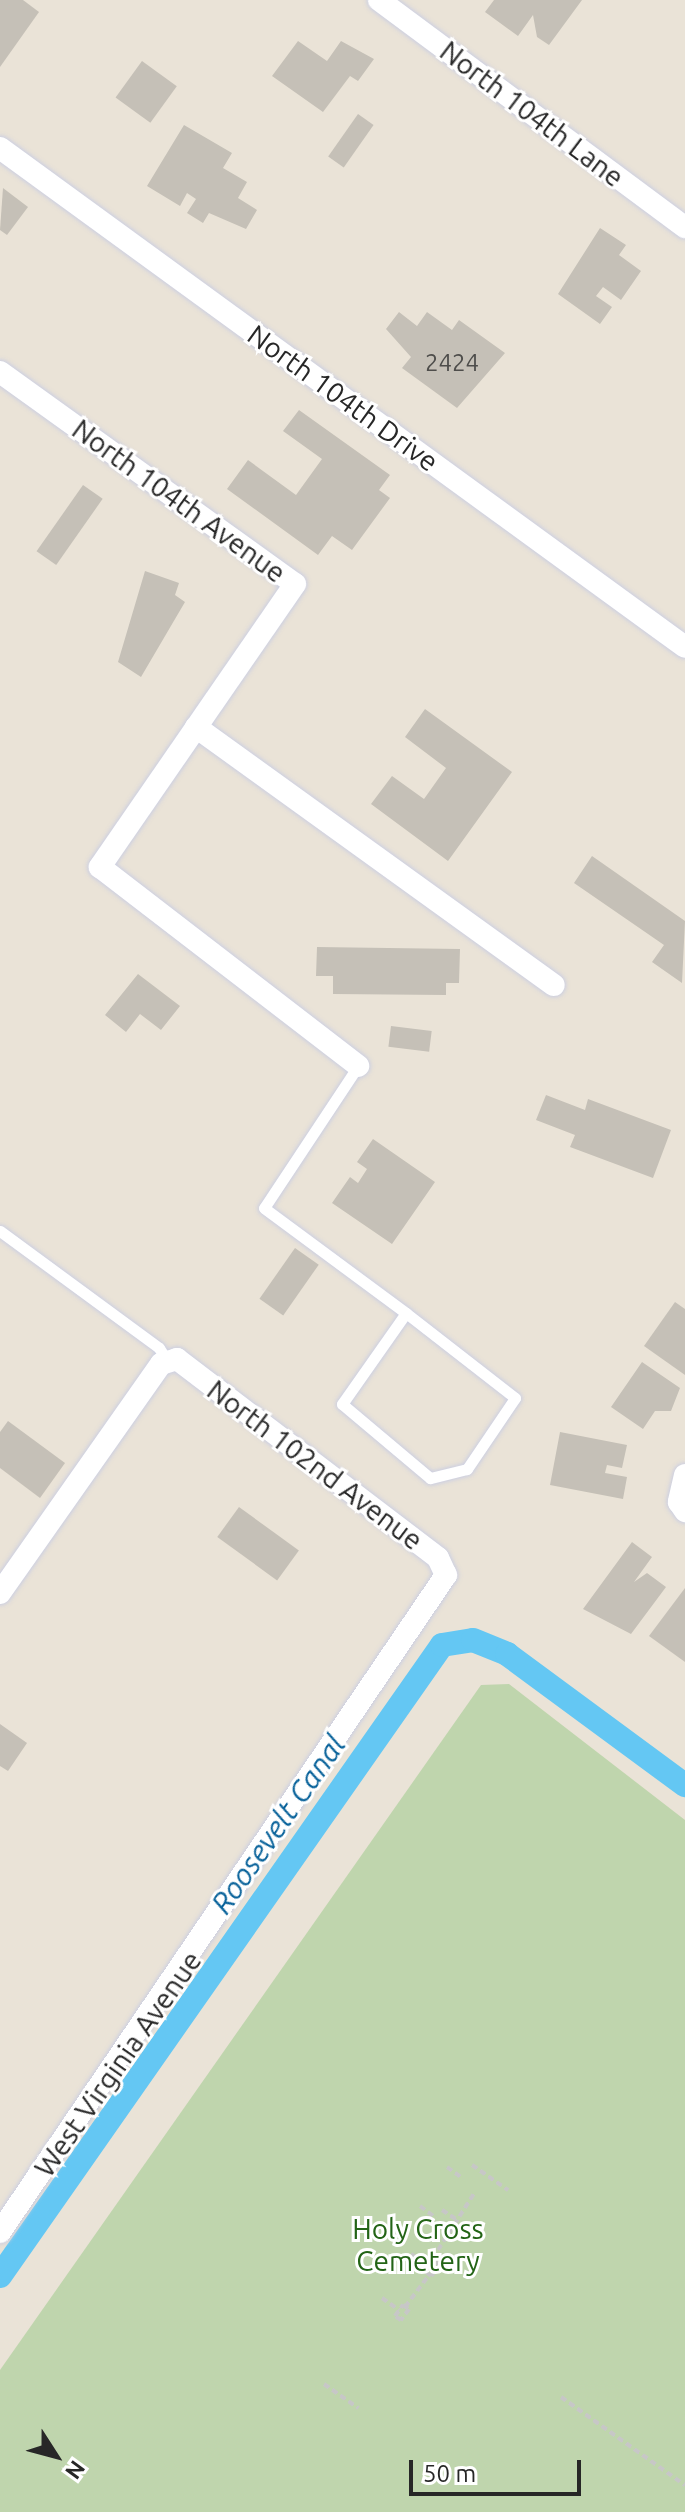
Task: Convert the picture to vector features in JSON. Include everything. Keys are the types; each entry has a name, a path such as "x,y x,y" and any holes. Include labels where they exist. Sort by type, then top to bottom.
{"street":[{"name":"North 104th Lane","path":"379,0 685,227"},
{"name":"North 104th Drive","path":"0,148 685,647"},
{"name":"North 104th Avenue","path":"0,372 295,584 100,867 358,1066"},
{"path":"196,727 554,985"},
{"path":"0,1593 173,1361"},
{"name":"North 102nd Avenue","path":"173,1361 438,1558 446,1575"},
{"path":"682,1506 685,1475"},
{"name":"West Virginia Avenue","path":"0,2232 446,1575"}],"lane":[{"path":"358,1066 264,1208 406,1313 515,1398 467,1469 430,1478 342,1404 406,1313"},
{"path":"0,1231 173,1361"}],"path":[{"path":"472,2165 508,2190"},
{"path":"447,2167 462,2178"},
{"path":"438,2250 475,2192"},
{"path":"420,2206 436,2218"},
{"path":"442,2210 456,2219"},
{"path":"382,2298 399,2310 401,2320 405,2307 440,2265 429,2267 411,2254"},
{"path":"429,2267 429,2275"},
{"path":"399,2310 405,2307"},
{"path":"324,2384 358,2408"},
{"path":"561,2397 685,2485"}],"green space":[{"name":"Holy Cross Cemetery","path":"509,1684 685,1820 685,2512 0,2512 0,2370 481,1685"}],"building":[{"path":"0,0 23,0 39,12 0,67"},
{"path":"494,0 582,0 549,45 537,37 533,15 518,36 485,12"},
{"path":"298,41 327,61 341,41 374,59 358,81 350,76 323,112 272,76"},
{"path":"142,61 177,86 150,123 116,97"},
{"path":"358,114 374,125 344,167 328,157"},
{"path":"184,125 232,153 223,168 247,182 238,198 257,210 246,229 209,213 203,223 187,213 196,199 187,193 180,206 147,186"},
{"path":"3,188 28,207 7,235 0,230"},
{"path":"600,228 626,245 619,255 641,271 621,300 603,287 596,296 612,307 600,324 558,294"},
{"path":"399,312 417,326 427,312 452,330 459,320 505,353 457,408 402,368 411,357 386,329"},
{"path":"299,410 390,475 379,490 390,498 352,550 332,536 318,555 227,489 248,460 296,495 322,459 283,431"},
{"path":"83,485 103,499 56,565 37,551"},
{"path":"145,571 179,583 175,595 185,602 141,677 118,662"},
{"path":"425,709 512,772 448,861 371,804 392,776 424,799 446,768 405,737"},
{"path":"592,856 685,921 682,983 652,962 664,945 574,883"},
{"path":"317,947 460,949 459,983 446,983 446,995 333,994 333,976 316,976"},
{"path":"138,974 180,1006 161,1030 140,1014 126,1032 105,1015"},
{"path":"391,1026 432,1031 429,1052 388,1047"},
{"path":"546,1095 585,1110 588,1099 671,1130 653,1178 570,1147 575,1135 536,1120"},
{"path":"373,1139 435,1182 392,1244 332,1203 350,1177 358,1183 367,1169 357,1162"},
{"path":"295,1248 319,1265 283,1315 259,1299"},
{"path":"675,1302 685,1309 685,1375 644,1346"},
{"path":"642,1362 680,1388 671,1411 655,1411 643,1429 611,1407"},
{"path":"8,1421 65,1463 40,1498 0,1468 0,1432"},
{"path":"560,1432 627,1445 622,1468 607,1465 605,1473 627,1477 623,1499 550,1485"},
{"path":"239,1507 299,1550 277,1580 217,1537"},
{"path":"632,1542 652,1557 634,1582 647,1573 666,1587 631,1634 583,1609"},
{"path":"685,1588 685,1662 649,1636"},
{"path":"0,1724 27,1743 8,1771 0,1766"}],"waterway":[{"name":"Roosevelt Canal","path":"0,2276 442,1645 473,1640 507,1654 685,1785"}]}
